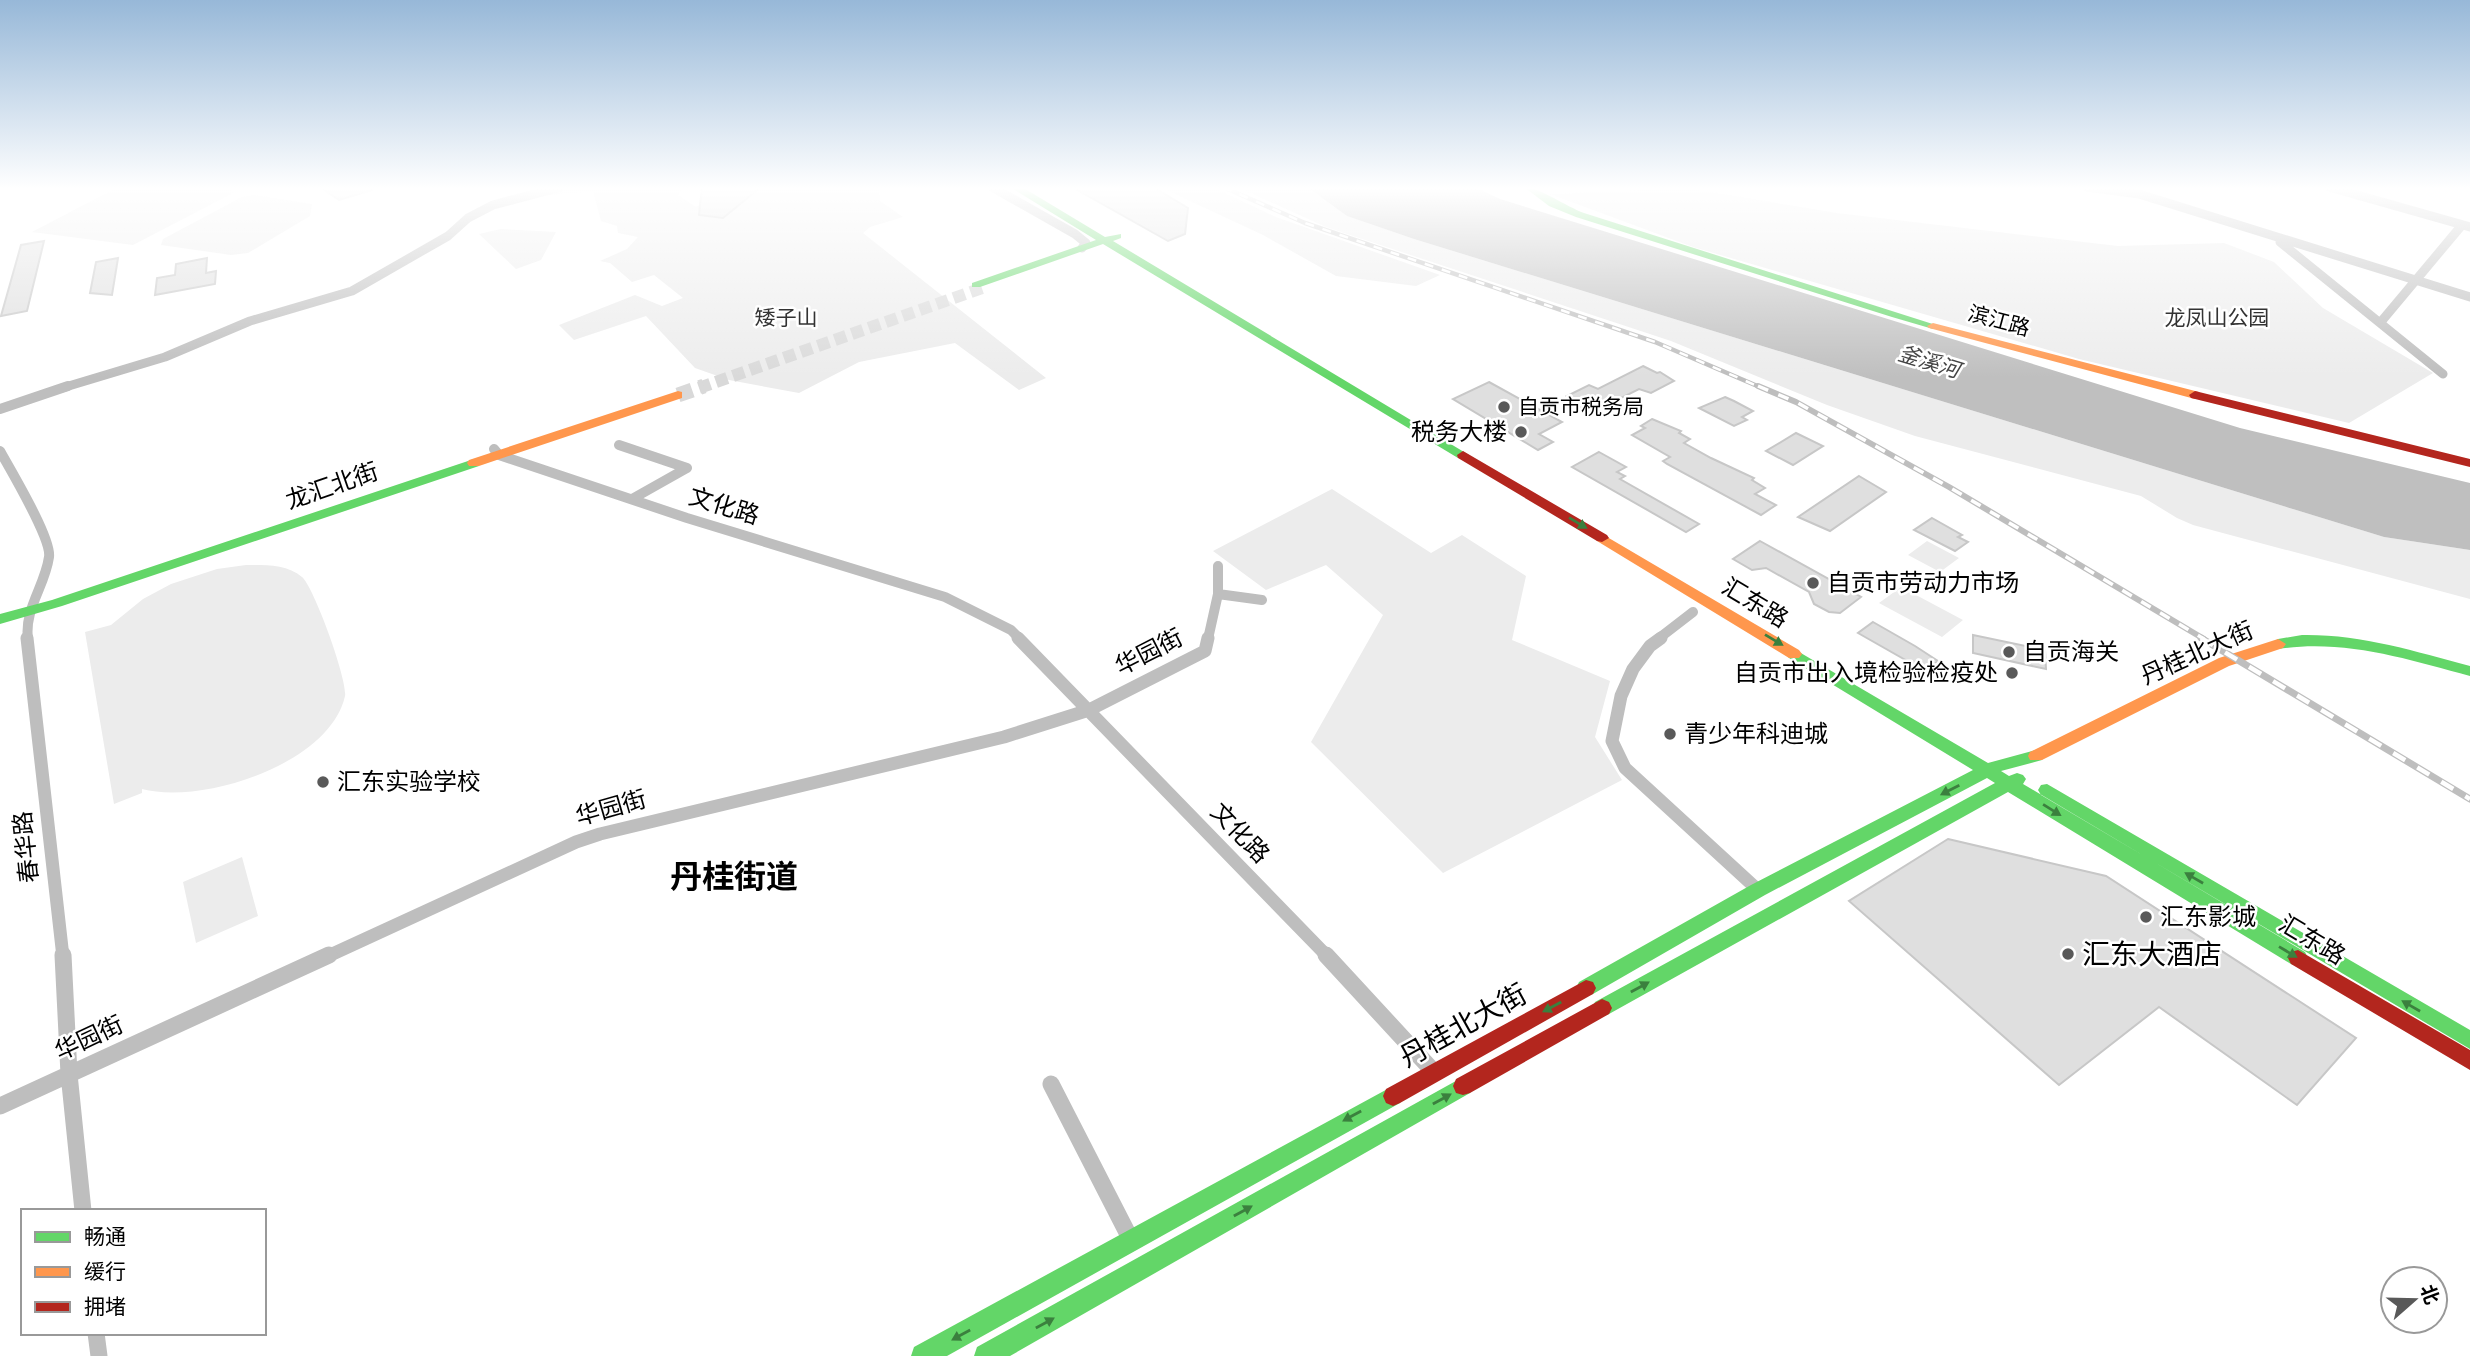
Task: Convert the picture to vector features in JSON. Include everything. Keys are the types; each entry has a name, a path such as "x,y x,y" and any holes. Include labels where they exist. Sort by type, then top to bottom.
{"main road":[{"path":"1076,250 979,287 1084,250"},
{"name":"汇东路","path":"1132,250 1682,569 2470,1061"},
{"name":"滨江路","path":"1688,250 1846,301 2205,399 2470,463"},
{"name":"滨江路","path":"1697,250 1846,298 2204,395 2252,403 2470,456"},
{"name":"龙汇北街","path":"0,619 675,392"},
{"path":"2205,399 2470,469"},
{"name":"龙汇北街","path":"0,612 30,608"},
{"name":"丹桂北大街","path":"923,1356 1758,890 1996,767 2036,756 2134,706 2263,646 2307,640 2401,654 2470,671"},
{"name":"丹桂北大街","path":"986,1356 1747,926 2016,779 2036,756"},
{"name":"汇东路","path":"2016,779 2470,1040"}],"street":[{"path":"0,410 24,399 165,357 250,321 352,291 423,250"},
{"path":"2291,250 2443,374"},
{"path":"2319,250 2470,297"},
{"path":"2380,323 2444,250"},
{"path":"2355,302 2390,309"},
{"path":"619,445 687,468 632,499"},
{"name":"春华路","path":"0,451 50,547 50,561 30,608 26,625 63,955 69,1074 83,1209"},
{"name":"文化路","path":"496,452 632,499 944,597 1011,630 1316,944 1433,1072"},
{"path":"1217,566 1218,594 1262,600"},
{"name":"华园街","path":"0,1105 576,842 1004,737 1089,710 1205,651 1218,594"},
{"path":"1693,612 1650,646 1633,669 1621,696 1612,741 1625,768 1758,890"},
{"path":"1051,1084 1131,1240"},
{"path":"96,1335 99,1356"}],"green space":[{"path":"198,250 253,250 231,255"},
{"path":"496,250 546,250 541,260 516,269"},
{"name":"矮子山","path":"624,250 885,250 1046,378 1019,390 955,343 859,362 799,393 729,380 695,368 646,316 574,340 559,325 635,295 662,306 683,298 654,275 632,282 610,263 600,261"},
{"path":"1290,250 1370,250 1440,275 1416,286 1336,276"},
{"path":"1396,250 1451,250 2384,537 2470,550 2470,599 2193,525 2141,496 1915,436 1827,405 1671,341"},
{"name":"龙凤山公园","path":"1704,250 2243,250 2274,262 2323,308 2433,373 2349,423 2079,359"},
{"path":"1332,489 1431,553 1462,535 1526,576 1512,640 1610,681 1595,737 1622,780 1443,873 1311,742 1383,615 1326,565 1266,590 1213,551"},
{"path":"1927,541 1959,558 1940,572 1908,555"},
{"path":"246,565 276,566 290,570 302,577 307,584 329,635 345,687 345,696 334,720 315,741 290,760 260,774 229,785 197,791 142,789 142,793 114,804 85,632 111,625 143,599 171,584 217,569"},
{"path":"1901,587 1963,620 1942,637 1879,603"},
{"path":"242,857 258,916 196,943 183,882"}],"water":[{"name":"釜溪河","path":"1451,250 1666,250 2240,428 2470,483 2470,550 2384,537"}],"building":[{"path":"20,250 42,250 27,311 1,316"},
{"path":"118,258 112,295 90,293 96,262"},
{"path":"207,258 206,273 216,271 215,284 155,295 157,278 175,275 176,264"},
{"path":"1643,366 1674,381 1651,393 1639,389 1591,413 1577,406 1582,403 1567,396 1589,385 1598,389"},
{"name":"自贡市税务局","path":"1489,382 1562,422 1539,434 1553,442 1538,450 1453,399"},
{"path":"1725,397 1753,411 1742,417 1747,420 1734,426 1699,408"},
{"path":"1652,419 1681,431 1679,433 1690,439 1684,443 1754,478 1752,480 1765,488 1755,494 1776,505 1761,515 1667,464 1663,461 1670,457 1632,435 1645,428 1641,426"},
{"path":"1796,433 1823,446 1793,465 1766,451"},
{"path":"1599,452 1626,467 1617,472 1625,476 1620,479 1699,524 1686,532 1572,467"},
{"path":"1859,476 1886,492 1830,531 1798,517"},
{"path":"1932,518 1962,535 1958,537 1968,542 1955,551 1914,530"},
{"name":"自贡市劳动力市场","path":"1760,541 1861,597 1840,613 1829,612 1814,604 1809,592 1766,568 1752,570 1733,559"},
{"path":"1873,622 1938,661 1925,671 1858,633"},
{"name":"自贡海关","path":"1973,635 2045,650 2046,669 1973,653"},
{"name":"汇东大酒店","path":"1948,839 2106,876 2356,1038 2297,1105 2159,1007 2059,1085 1849,901"}],"tunnel":[{"path":"699,388 982,288"},
{"path":"678,395 704,386"}],"railway":[{"path":"1385,250 1655,342 1762,388"},
{"path":"1758,386 1796,402 1949,487 2204,639"},
{"path":"2201,638 2470,799"}],"traffic: fast":[{"path":"976,285 1076,250"},
{"path":"1121,250 1463,455"},
{"path":"1691,250 1933,326"},
{"path":"0,619 57,603 474,463"},
{"path":"2278,644 2302,640 2350,642 2470,671"},
{"path":"1794,654 2298,958"},
{"path":"1586,988 1758,890 1988,770 2003,763 2036,756"},
{"path":"1602,1008 2017,779"},
{"path":"2047,790 2470,1040"},
{"path":"986,1356 1463,1086"},
{"path":"923,1356 1393,1096"}],"traffic: slow":[{"path":"1933,326 2195,395"},
{"path":"474,463 678,395"},
{"path":"1602,538 1794,654"},
{"path":"2036,756 2224,662 2278,644"}],"traffic: jam":[{"path":"2195,395 2470,463"},
{"path":"1463,455 1602,538"},
{"path":"2298,958 2470,1061"},
{"path":"1393,1096 1586,988"},
{"path":"1463,1086 1602,1008"}],"place":[{"name":"自贡市税务局","path":"1504,407"},
{"name":"税务大楼","path":"1521,432"},
{"name":"自贡市劳动力市场","path":"1813,583"},
{"name":"自贡海关","path":"2009,652"},
{"name":"自贡市出入境检验检疫处","path":"2012,673"},
{"name":"青少年科迪城","path":"1670,734"},
{"name":"汇东实验学校","path":"323,782"},
{"name":"汇东影城","path":"2146,917"},
{"name":"汇东大酒店","path":"2068,954"}],"district":[{"name":"丹桂街道","path":"734,877"}]}
